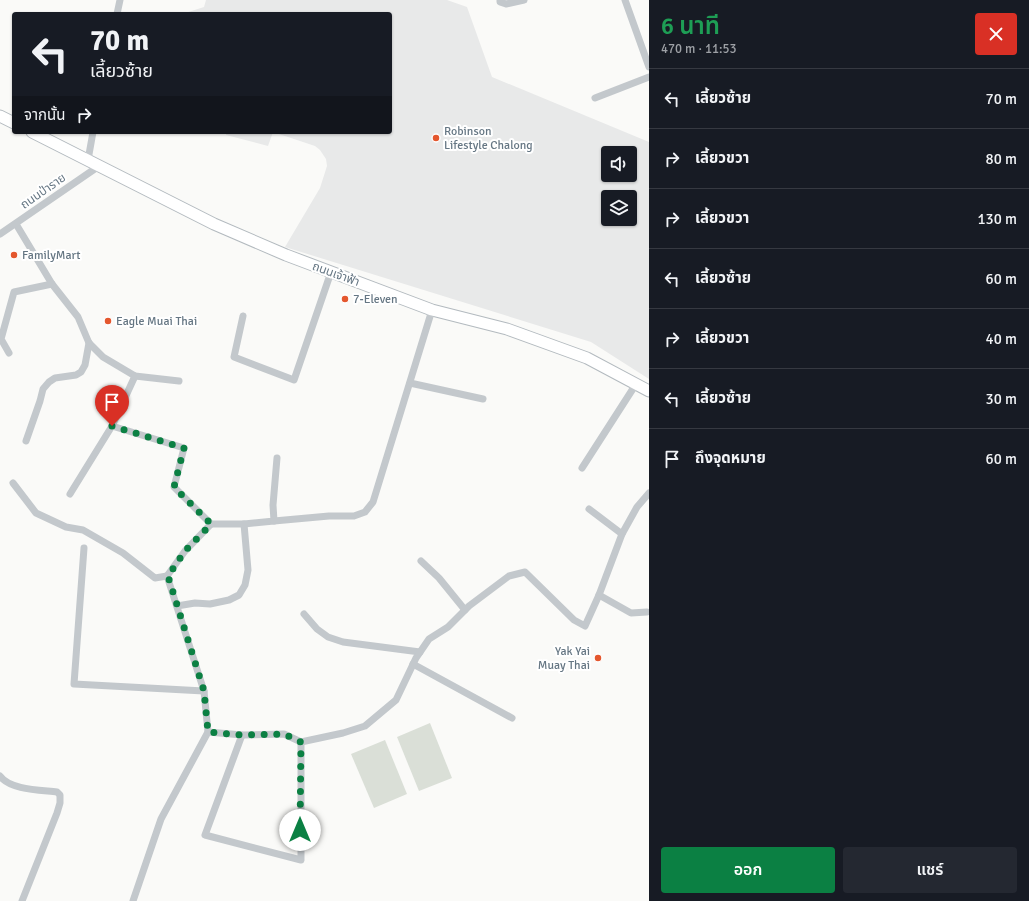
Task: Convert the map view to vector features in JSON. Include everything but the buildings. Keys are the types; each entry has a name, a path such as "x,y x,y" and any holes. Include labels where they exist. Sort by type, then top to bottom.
{"main road":[{"path":"0,116 12,122"},
{"name":"ถนนเจ้าฟ้า","path":"38,134 214,224 286,255 432,310 507,329 587,358 649,391"}],"street":[{"path":"117,12 120,0"},
{"path":"500,0 500,2 506,4 524,0"},
{"path":"625,0 649,67"},
{"path":"596,98 649,77"},
{"path":"88,160 93,134"},
{"name":"ถนนป่าราย","path":"0,234 99,166"},
{"path":"16,224 52,284 78,316 89,343 103,357 134,376 178,382"},
{"path":"243,316 234,357 294,380 332,272"},
{"path":"9,353 1,339 14,292 52,284"},
{"path":"112,426 184,448 174,487 211,524 244,524 329,516 354,516 365,512 373,502 432,310"},
{"path":"26,441 44,389 49,382 56,378 76,375 81,372 85,365 89,343"},
{"path":"70,494 112,426 134,376"},
{"path":"410,383 484,399"},
{"path":"582,468 636,384"},
{"path":"274,521 273,505 277,458"},
{"path":"13,483 36,513 66,527 83,530 123,553 155,578 168,576 185,551 211,524"},
{"path":"208,732 242,735 284,734 301,742 343,733 365,726 396,700 413,664 429,639 448,627 465,610 508,576 525,572 574,620 585,626 599,595 622,534 637,507 649,493"},
{"path":"589,509 622,534"},
{"path":"177,606 195,603 210,604 229,600 239,595 245,585 248,570 244,524"},
{"path":"84,548 74,684 204,691"},
{"path":"421,561 439,578 465,610"},
{"path":"133,901 161,819 208,732 204,691 168,576"},
{"path":"599,595 631,613 647,612"},
{"path":"304,614 328,637 343,642 420,652"},
{"path":"413,664 512,718"},
{"path":"242,735 205,835 300,860 301,742"},
{"path":"0,776 6,782 21,787 57,792 60,795 60,803 57,813 22,901"}],"shaded area":[{"path":"206,0 447,0 467,7 492,77 649,142 649,379 591,342 285,247 320,188 327,166 326,159 320,150 315,146 279,134 392,134 392,12 188,12 204,7"},
{"path":"226,134 272,134 268,146"},
{"path":"430,723 452,778 419,791 397,737"},
{"path":"385,740 407,794 374,808 351,754"}],"place":[{"name":"Robinson Lifestyle Chalong","path":"436,138"},
{"name":"FamilyMart","path":"14,255"},
{"name":"7-Eleven","path":"345,299"},
{"name":"Eagle Muai Thai","path":"108,321"},
{"name":"Yak Yai Muay Thai","path":"598,658"}],"route":[{"path":"112,426 184,448 174,487 211,524 185,551 168,576 204,691 208,732 242,735 284,734 301,742 300,830"}]}
